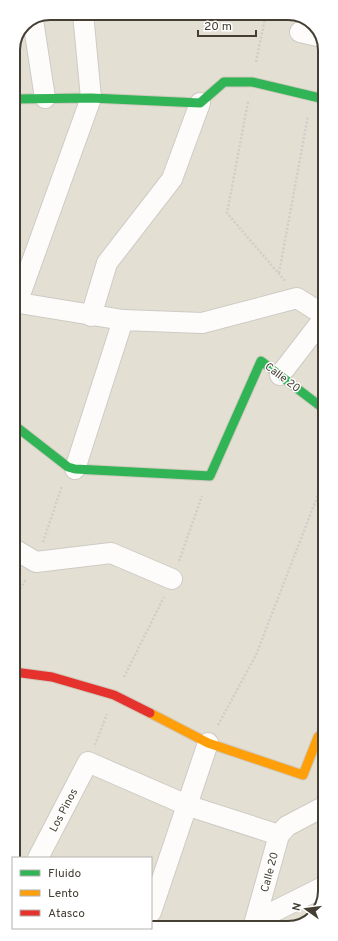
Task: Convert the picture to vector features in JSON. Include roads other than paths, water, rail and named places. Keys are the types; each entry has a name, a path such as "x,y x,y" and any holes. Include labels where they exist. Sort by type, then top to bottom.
{"street":[{"path":"20,289 92,98 84,20"},
{"path":"34,25 45,98"},
{"path":"300,32 314,35"},
{"path":"91,316 106,263 172,179 200,103 224,82 252,82 318,97"},
{"path":"20,98 92,98 200,103"},
{"path":"20,303 91,316 123,320 202,323 297,298 318,313"},
{"path":"20,429 72,468 123,320"},
{"path":"280,375 318,325"},
{"name":"Calle 20","path":"72,468 210,476 261,361 318,404"},
{"path":"20,553 36,562 111,553 172,579"},
{"path":"20,673 52,677 114,695 208,743 303,775 318,741"},
{"path":"152,909 189,806 208,743"},
{"name":"Los Pinos","path":"39,857 88,762 189,806"},
{"path":"189,806 283,831 318,810"},
{"name":"Calle 20","path":"255,921 283,831"},
{"name":"Calle 20","path":"255,921 318,890"}]}
